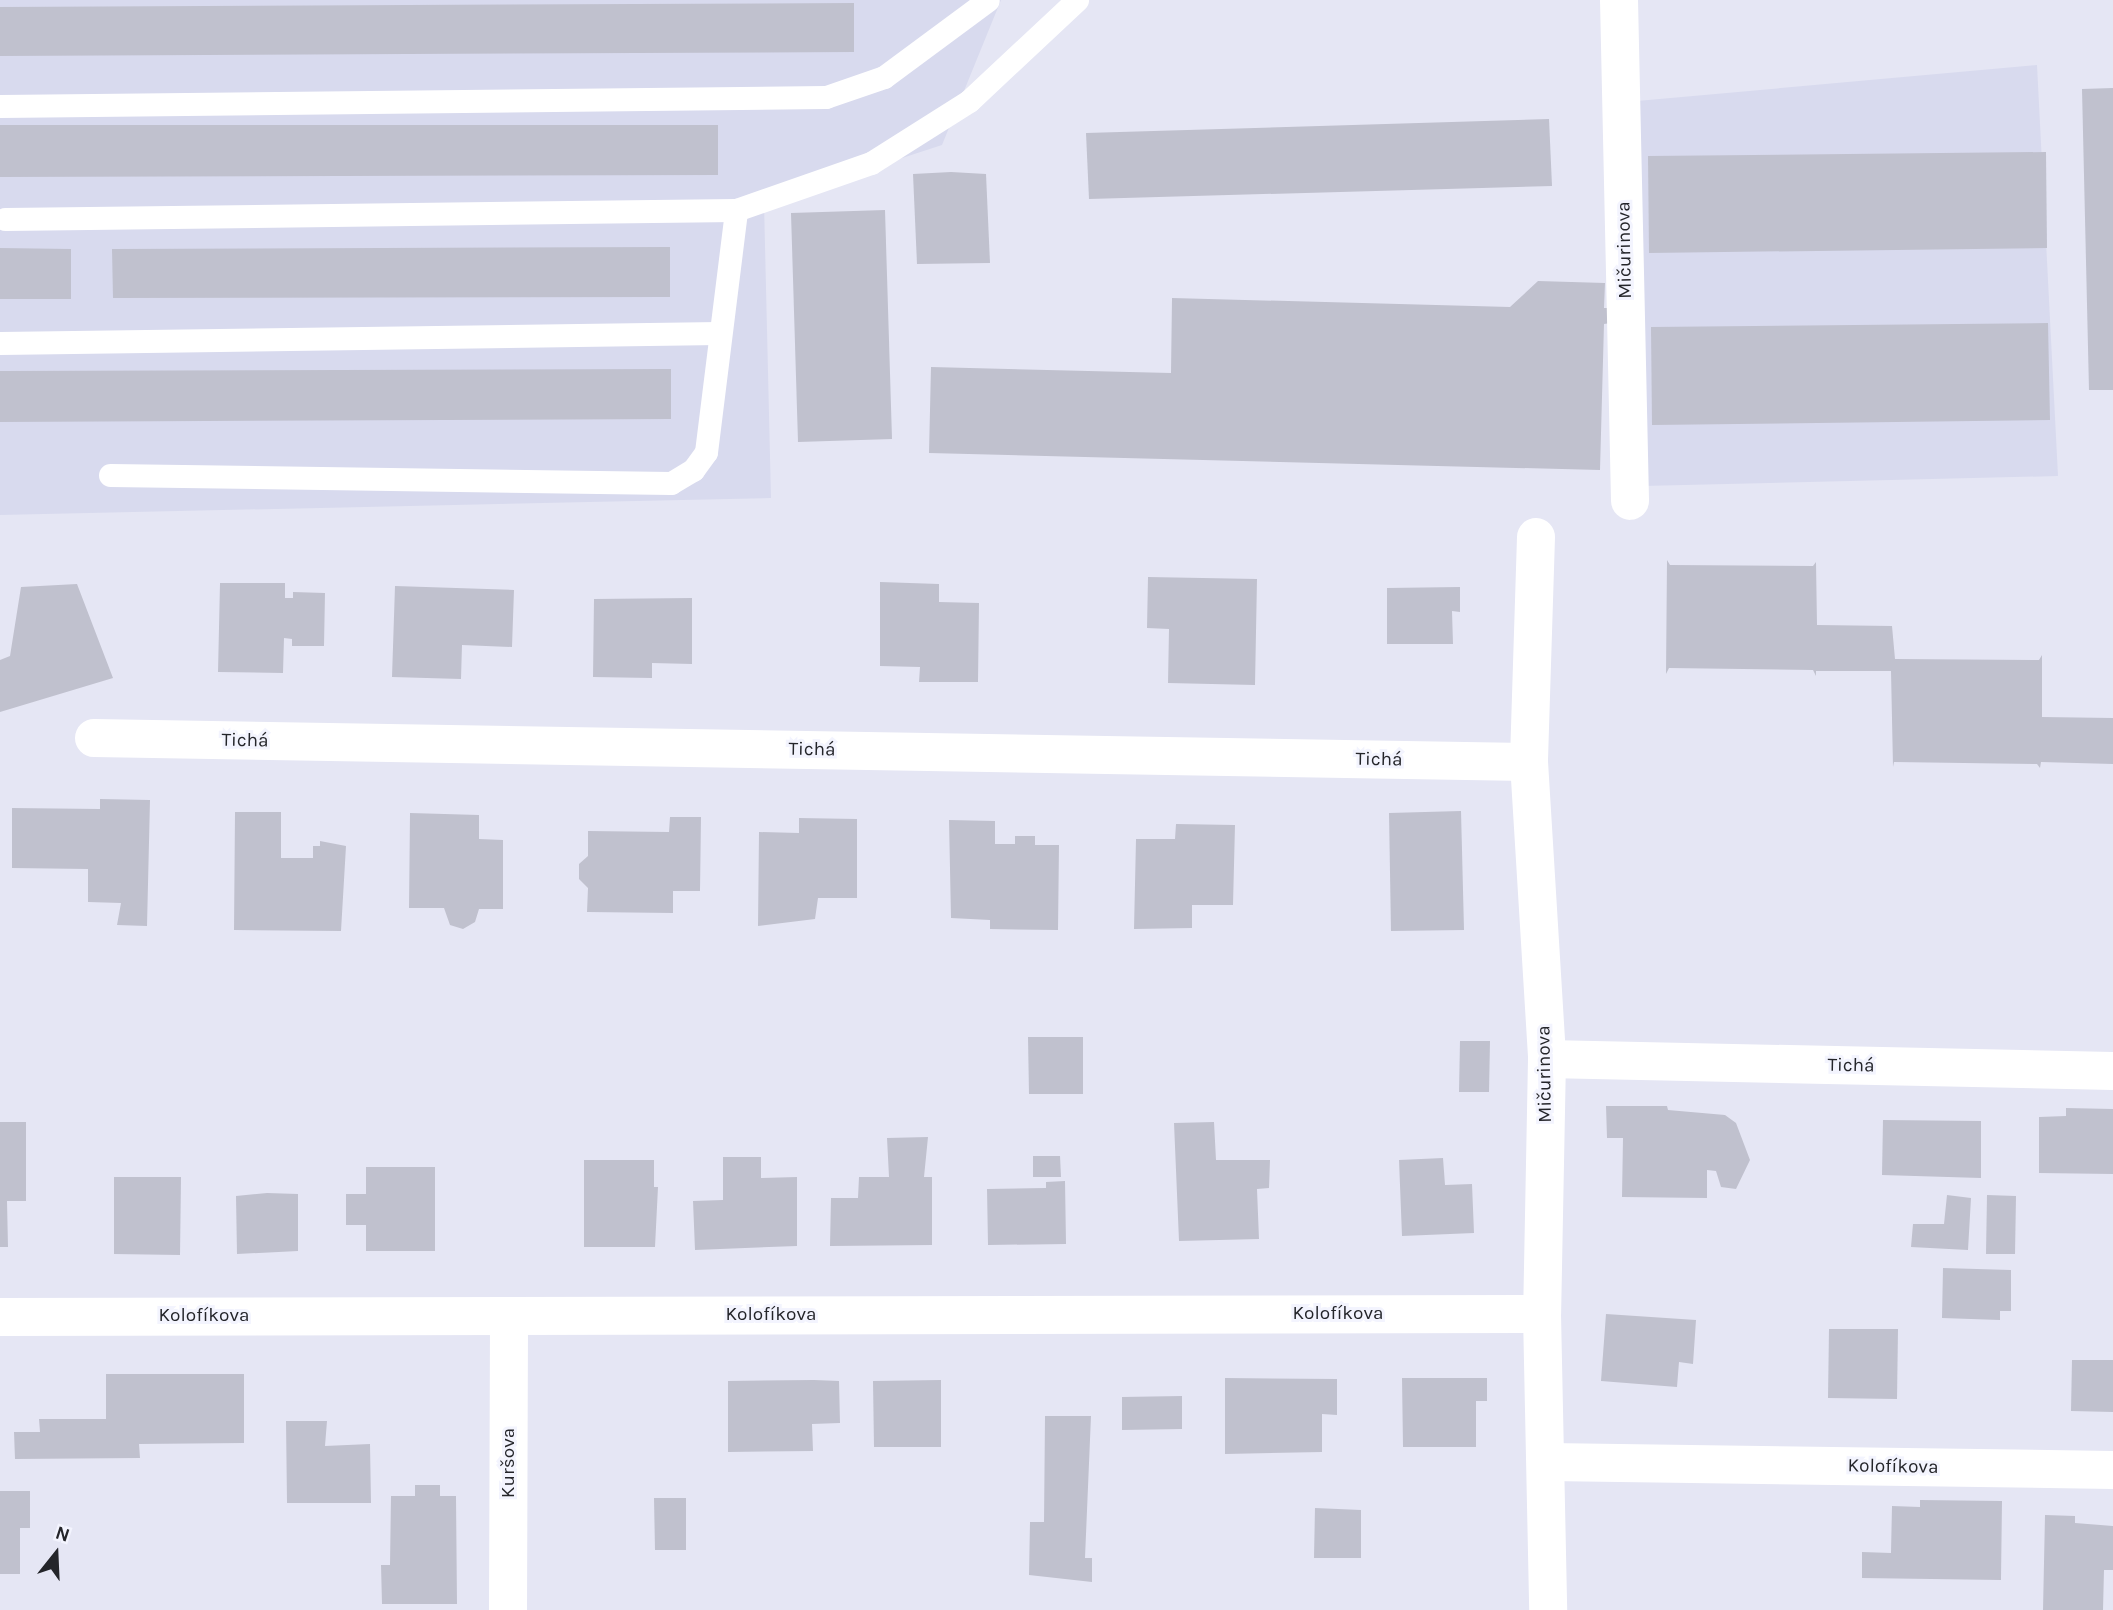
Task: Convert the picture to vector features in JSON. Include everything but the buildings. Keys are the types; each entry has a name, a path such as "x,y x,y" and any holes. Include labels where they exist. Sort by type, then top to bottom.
{"street":[{"name":"Mičurinova","path":"1619,0 1630,500"},
{"name":"Mičurinova","path":"1536,537 1529,762 1547,1059 1542,1314 1548,1462 1548,1610"},
{"name":"Tichá","path":"94,738 1529,762"},
{"name":"Tichá","path":"1547,1059 2113,1071"},
{"name":"Kolofíkova","path":"0,1317 1542,1314"},
{"name":"Kuršova","path":"508,1610 509,1316"},
{"name":"Kolofíkova","path":"1548,1462 2113,1470"}],"lane":[{"path":"0,106 826,97 884,77 988,0"},
{"path":"5,219 736,210 871,163 969,101 1077,0"},
{"path":"110,475 671,483 693,470 706,452 736,210"},
{"path":"0,343 719,333"}],"shaded area":[{"path":"0,0 1001,0 942,145 764,203 771,498 0,515"},
{"path":"2037,65 2058,476 1642,486 1637,101"}]}
